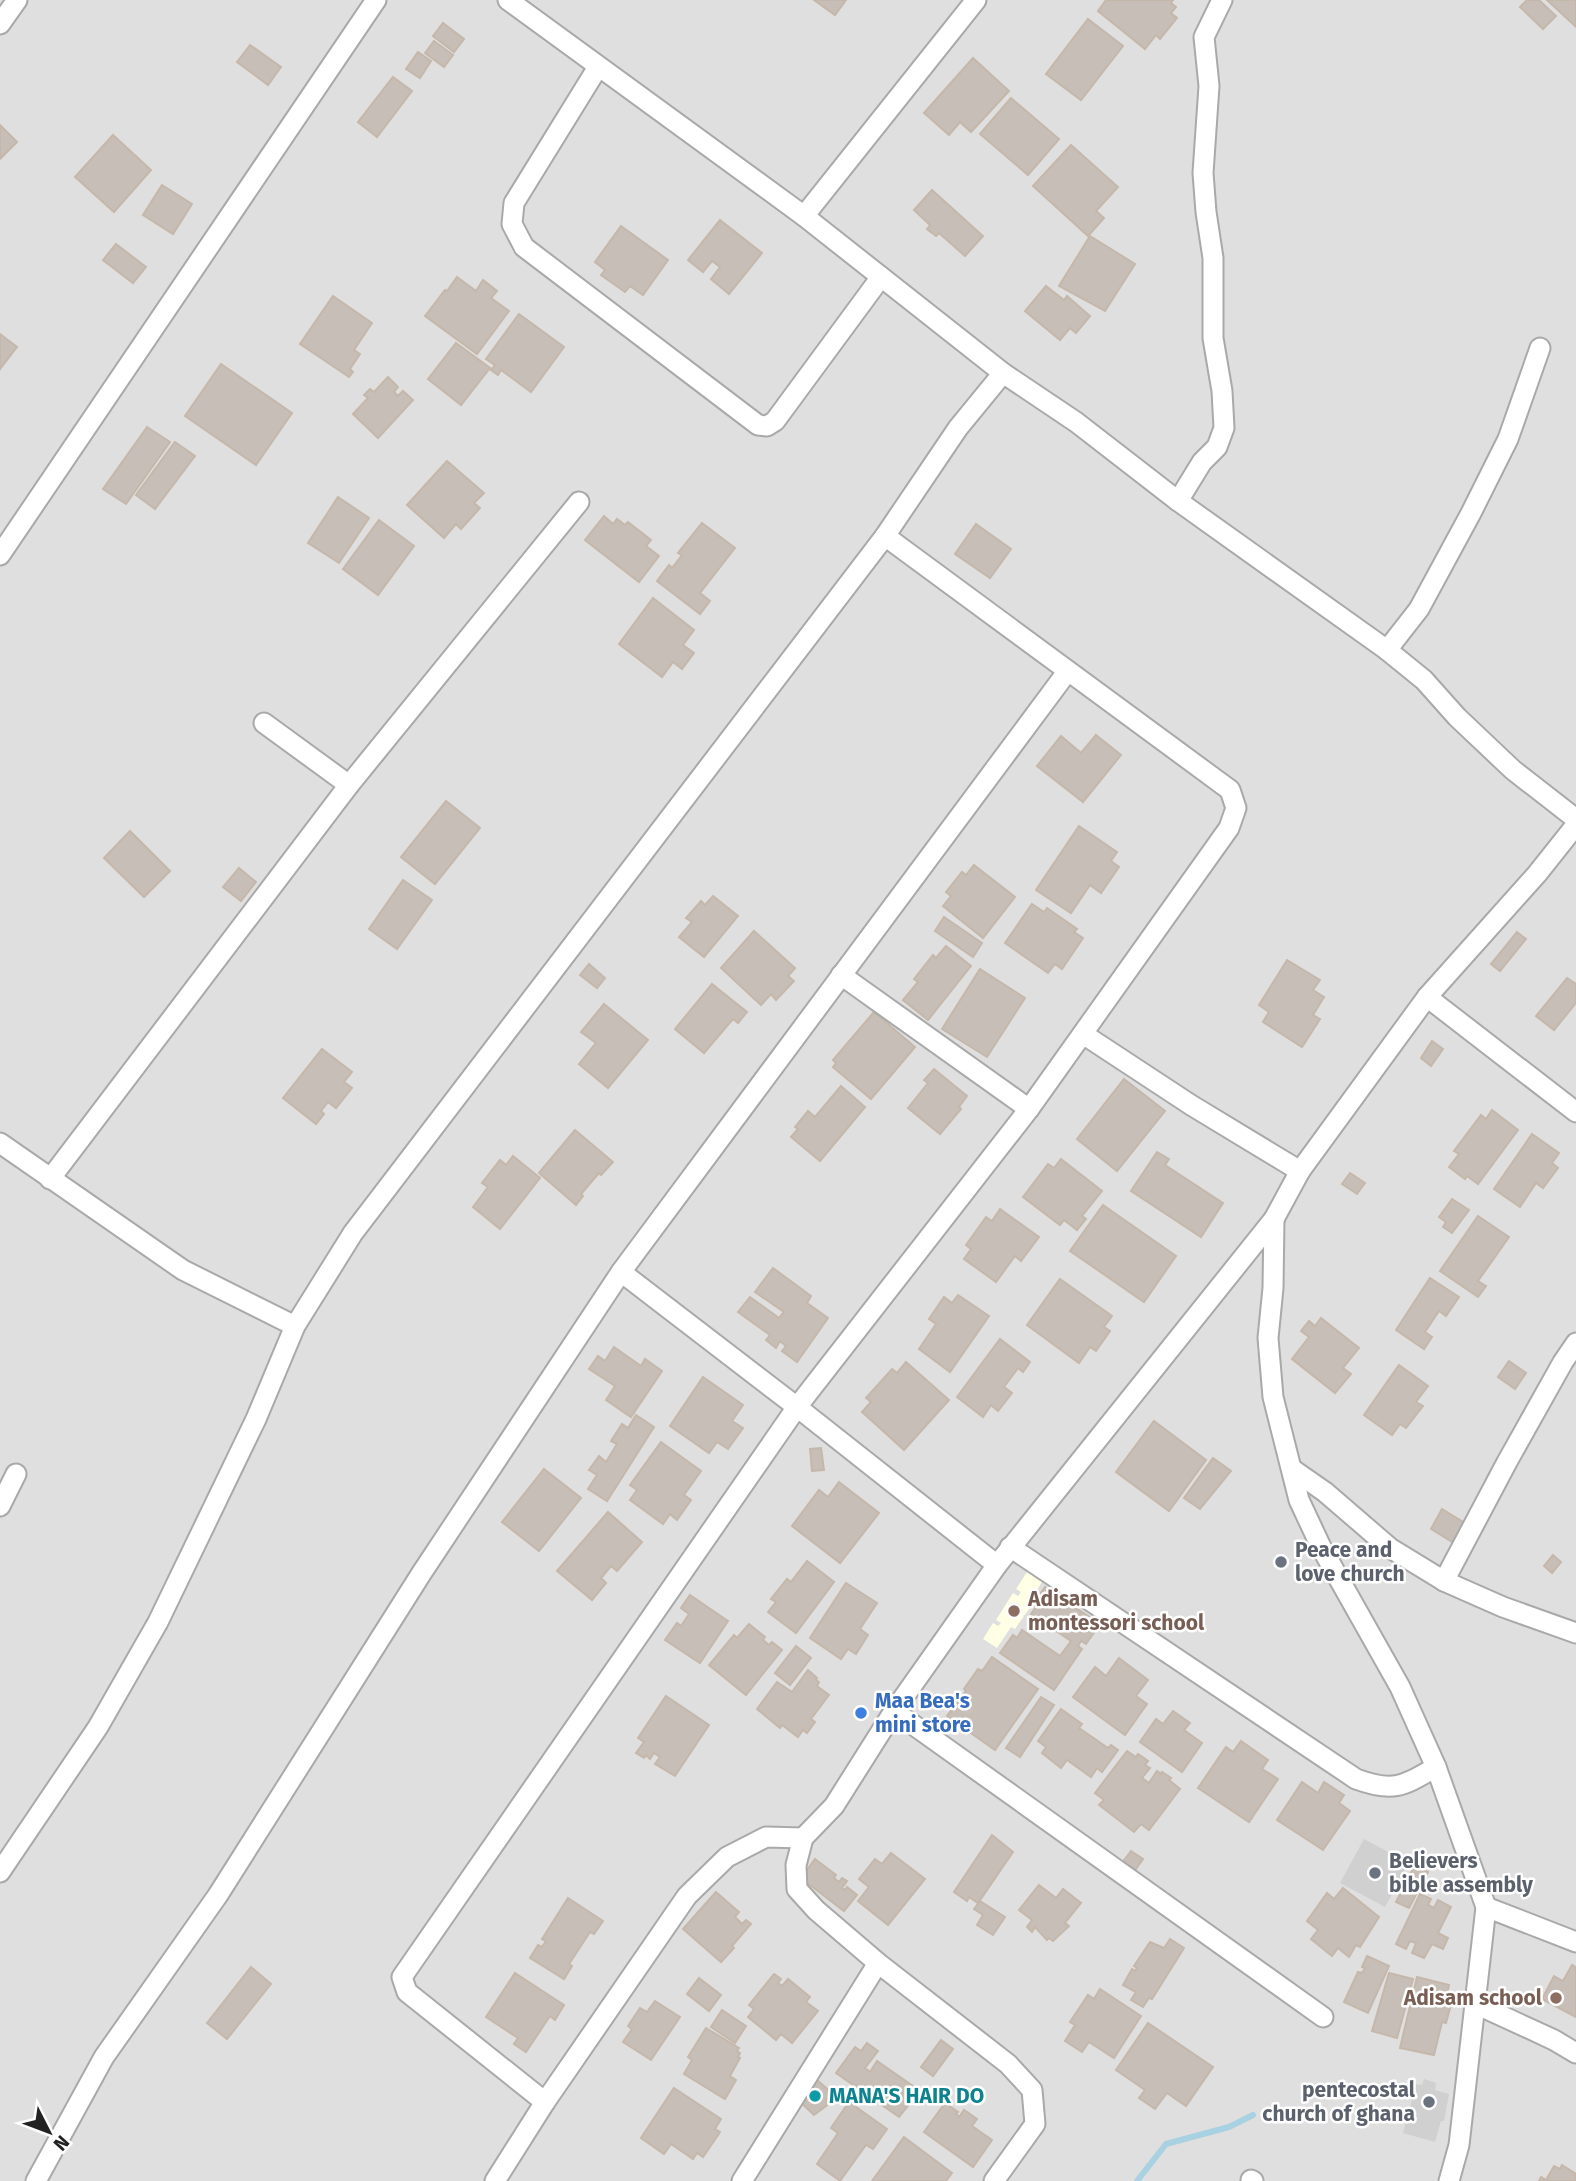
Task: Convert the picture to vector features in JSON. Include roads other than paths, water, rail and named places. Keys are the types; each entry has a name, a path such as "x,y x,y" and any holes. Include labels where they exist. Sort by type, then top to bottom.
{"street":[{"path":"0,24 18,0"},
{"path":"0,555 376,0"},
{"path":"508,0 804,216 1003,373 1076,422 1178,501 1387,650 1424,680 1457,717 1513,770 1576,819"},
{"path":"804,216 976,0"},
{"path":"1178,501 1202,462 1217,447 1224,428 1222,391 1213,338 1213,258 1203,173 1209,86 1204,37 1222,0"},
{"path":"598,67 514,203 512,224 524,247 533,255 758,425 767,426 775,421 881,277"},
{"path":"1387,650 1419,609 1471,513 1508,439 1541,348"},
{"path":"0,1872 98,1727 159,1622 256,1419 295,1326 354,1233 885,536 958,428 1003,373"},
{"path":"50,1178 349,785 579,502"},
{"path":"545,2102 407,1992 402,1977 797,1406 1029,1108 1230,828 1236,808 1230,790 885,536"},
{"path":"36,2181 104,2057 218,1895 421,1574 621,1272 1067,672"},
{"path":"264,723 349,785"},
{"path":"994,2181 1035,2124 1032,2090 1008,2064 878,1963 816,1910 797,1889 796,1865 803,1838 834,1806 894,1711 1010,1546 1274,1219 1300,1171 1427,997 1537,874 1576,825"},
{"path":"841,975 1029,1108"},
{"path":"1427,997 1576,1112"},
{"path":"1083,1034 1191,1105 1300,1171"},
{"path":"0,1143 183,1270 295,1326"},
{"path":"1274,1219 1269,1350 1273,1398 1299,1500 1400,1687 1436,1767 1486,1907 1459,2145 1449,2181"},
{"path":"621,1272 797,1406 997,1565"},
{"path":"1444,1581 1519,1439 1576,1343"},
{"path":"1292,1469 1325,1492 1390,1548 1444,1581 1503,1608 1576,1633"},
{"path":"0,1506 16,1474"},
{"path":"1010,1546 1356,1779 1380,1788 1408,1783 1436,1767"},
{"path":"894,1711 1323,2017"},
{"path":"495,2181 545,2102 687,1896 727,1857 766,1837 803,1838"},
{"path":"1486,1907 1576,1942"},
{"path":"742,2181 878,1963"},
{"path":"1476,2004 1576,2053"}],"waterway":[{"path":"1137,2181 1166,2144 1229,2127 1253,2115"}],"place":[{"name":"Peace and love church","path":"1281,1562"},
{"name":"Adisam montessori school","path":"1014,1611"},
{"name":"Maa Bea's mini store","path":"861,1713"},
{"name":"Believers bible assembly","path":"1375,1873"},
{"name":"Adisam school","path":"1556,1998"},
{"name":"MANA'S HAIR DO","path":"815,2096"},
{"name":"pentecostal church of ghana","path":"1429,2102"}]}
